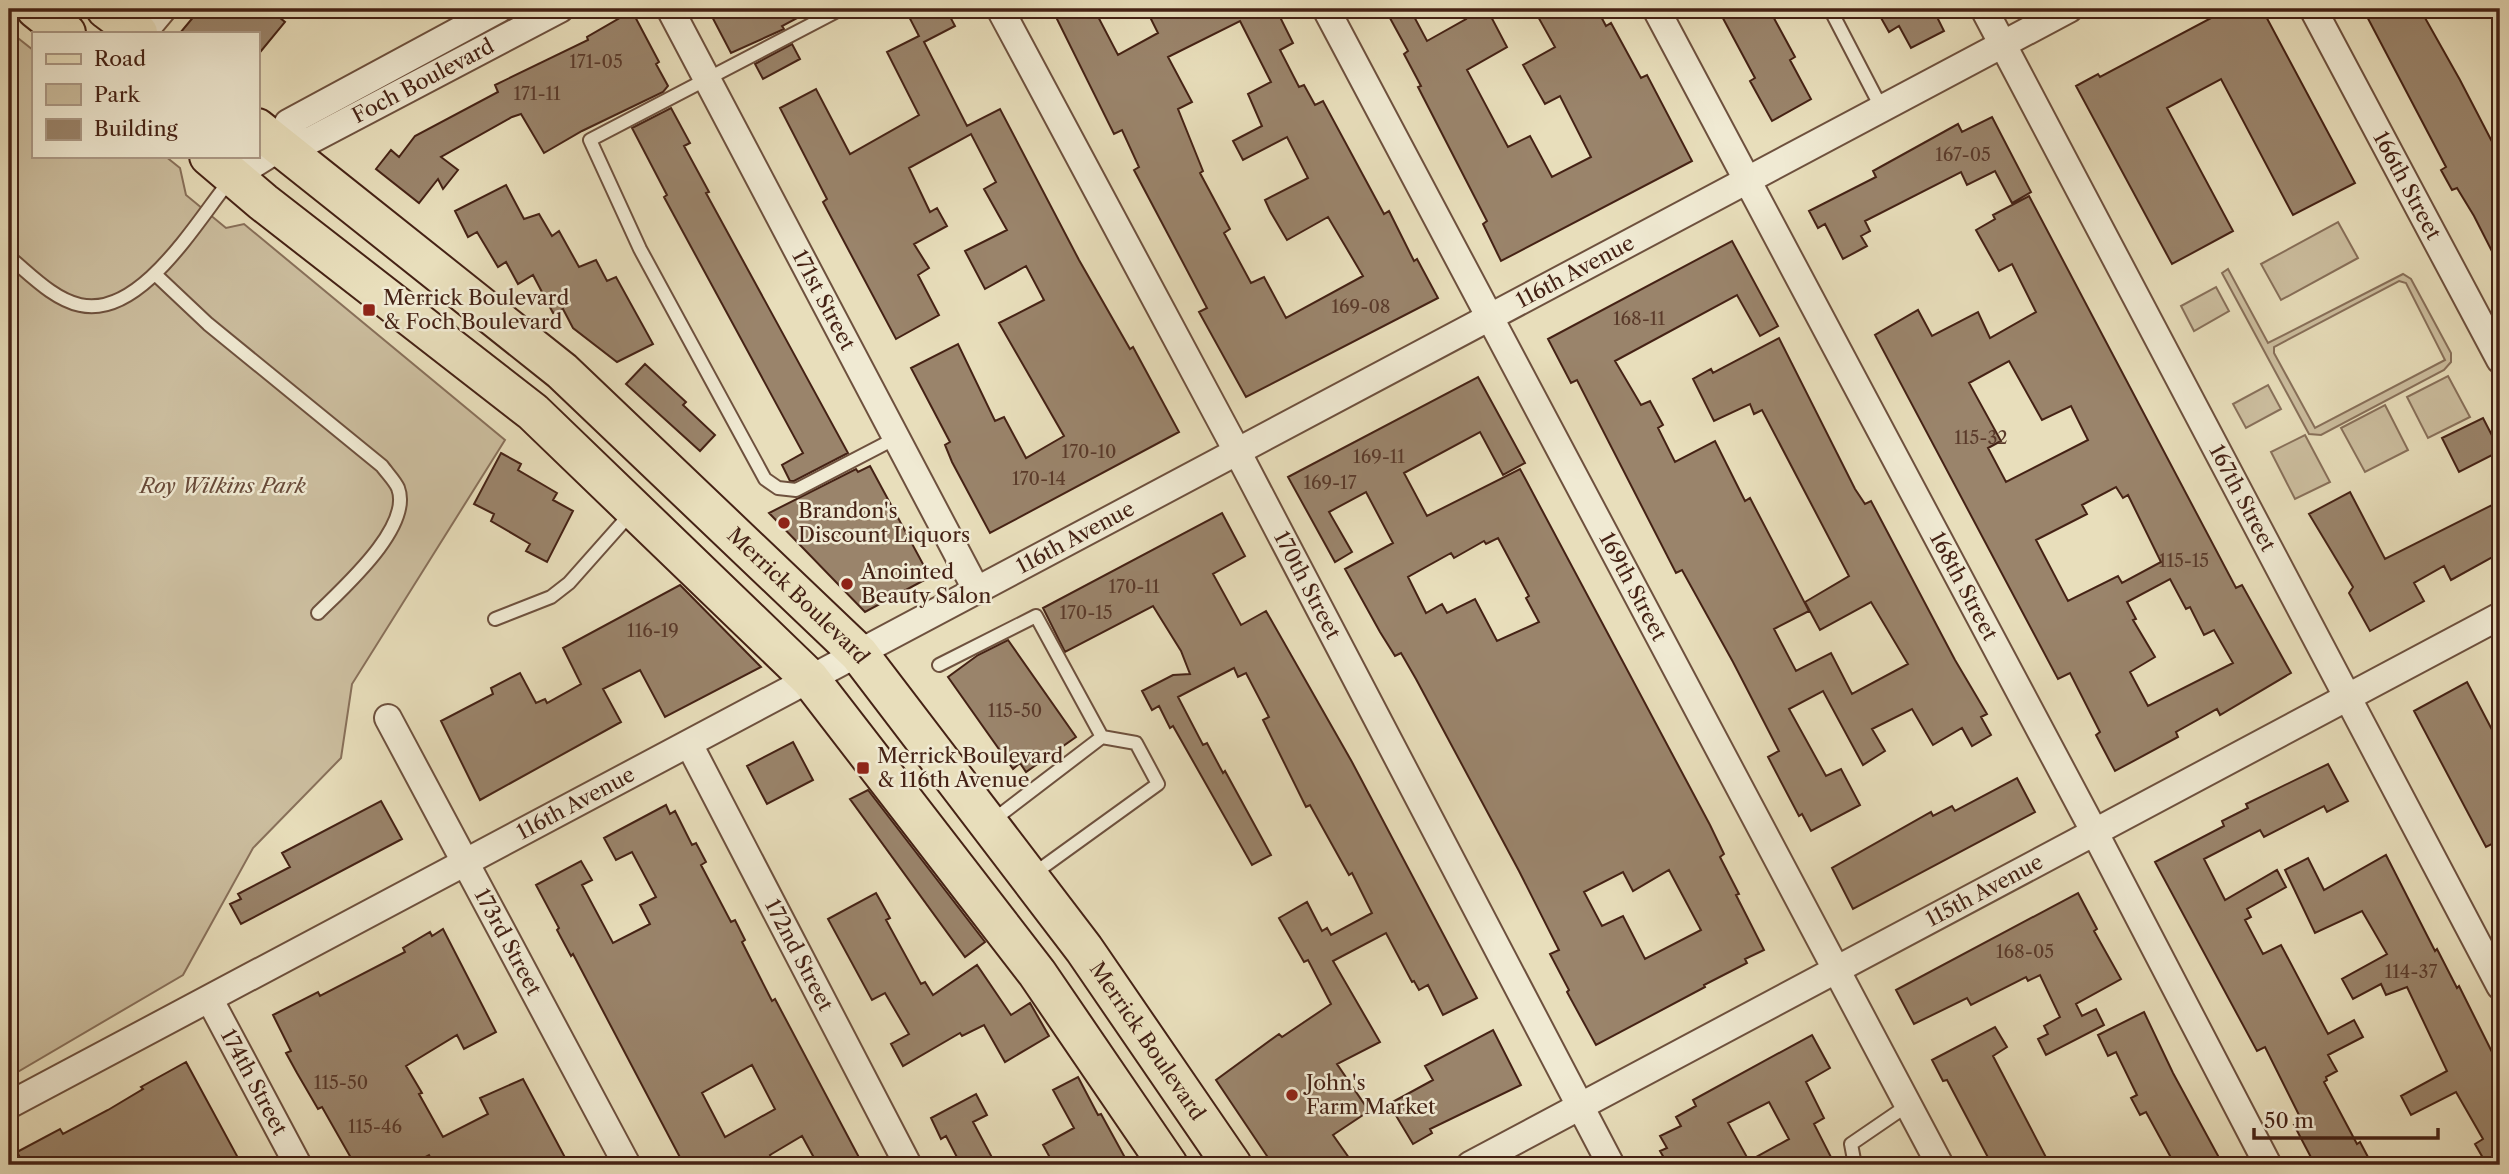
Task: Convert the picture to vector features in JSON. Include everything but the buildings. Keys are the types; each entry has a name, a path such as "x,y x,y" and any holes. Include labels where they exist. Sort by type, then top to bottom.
{"main road":[{"path":"36,9 65,32"},
{"path":"106,9 139,32"},
{"name":"Merrick Boulevard","path":"269,137 313,169 562,371 859,654 1070,930 1232,1165"},
{"path":"221,166 533,412 810,679 1031,965 1168,1165"},
{"path":"1031,965 1070,930"}],"street":[{"path":"141,32 163,9"},
{"name":"Foch Boulevard","path":"269,137 288,123 499,9"},
{"name":"Foch Boulevard","path":"269,137 311,140 560,9"},
{"name":"171st Street","path":"670,9 977,591"},
{"name":"170th Street","path":"1000,9 1238,453 1611,1165"},
{"name":"169th Street","path":"1326,9 1940,1165"},
{"name":"168th Street","path":"1656,9 2095,833 2268,1165"},
{"name":"167th Street","path":"1984,9 2350,696 2500,986"},
{"name":"116th Avenue","path":"9,1105 2069,9"},
{"name":"166th Street","path":"2313,9 2500,360"},
{"name":"115th Avenue","path":"1470,1165 2500,616"},
{"name":"173rd Street","path":"388,718 626,1165"},
{"name":"172nd Street","path":"689,744 908,1165"},
{"name":"174th Street","path":"210,1000 298,1165"}],"lane":[{"path":"841,9 590,140 640,249 765,479 778,488 796,490 896,438"},
{"path":"1830,9 1882,109"},
{"path":"9,257 52,292 81,306 107,304 128,297 155,274 221,166"},
{"path":"155,274 208,324 382,466 399,489 398,515 369,563 318,613"},
{"path":"495,619 551,597 569,583 635,509"},
{"path":"939,665 1036,616 1102,737"},
{"path":"989,824 1102,737 1136,743 1158,784 1029,877"},
{"path":"1855,1165 1851,1144 1908,1105"}],"green space":[{"name":"Roy Wilkins Park","path":"9,31 32,49 32,158 168,158 180,168 186,195 226,228 244,224 505,440 352,684 341,758 253,848 183,975 9,1077"},
{"path":"2338,222 2358,258 2281,300 2261,264"},
{"path":"2228,269 2268,343 2403,274 2411,279 2451,353 2451,362 2444,370 2321,435 2309,434 2222,273","holes":["2399,281 2406,283 2445,360 2315,428 2274,353 2274,347"]},
{"path":"2216,287 2229,311 2194,331 2181,306"},
{"path":"2448,376 2470,417 2428,438 2407,397"},
{"path":"2268,385 2281,409 2246,428 2233,404"},
{"path":"2385,405 2408,450 2365,472 2341,428"},
{"path":"2305,435 2330,482 2295,499 2271,452"}],"place":[{"name":"Merrick Boulevard & Foch Boulevard","path":"369,310"},
{"name":"Brandon's Discount Liquors","path":"784,523"},
{"name":"Anointed Beauty Salon","path":"847,584"},
{"name":"Merrick Boulevard & 116th Avenue","path":"863,768"},
{"name":"John's Farm Market","path":"1292,1095"}]}
